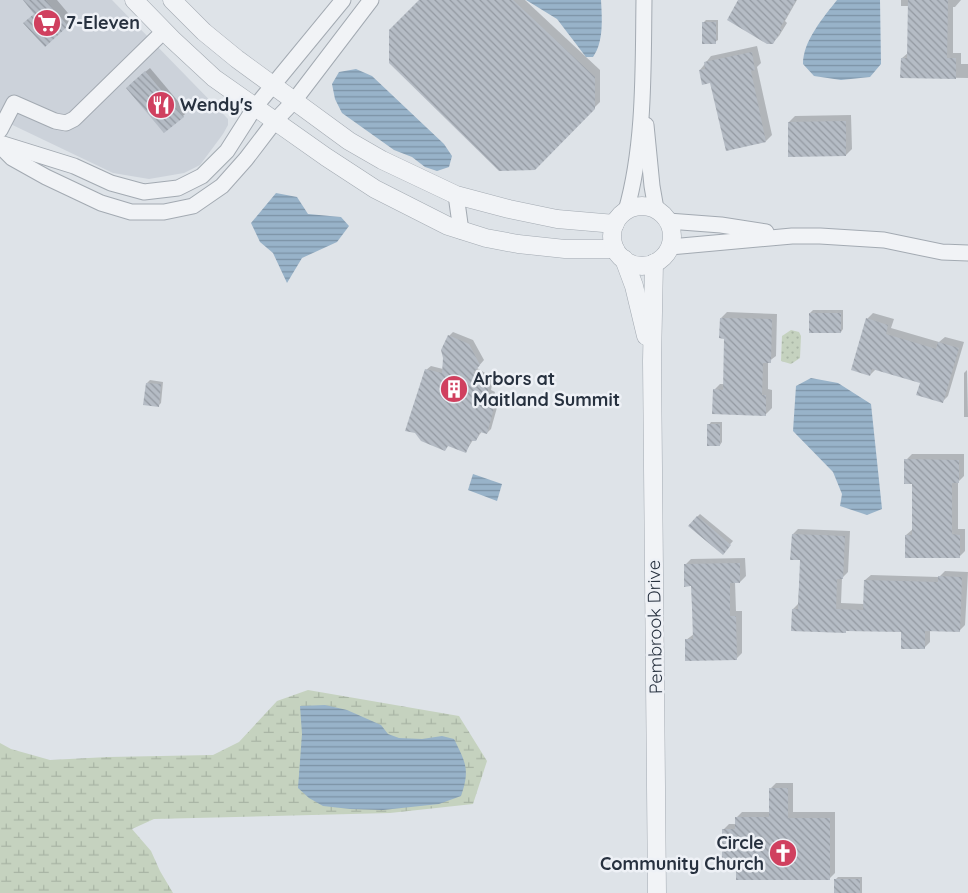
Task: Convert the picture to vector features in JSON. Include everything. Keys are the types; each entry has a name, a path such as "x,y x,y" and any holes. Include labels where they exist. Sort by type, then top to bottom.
{"street":[{"path":"134,0 214,78 374,190 455,229 518,244 620,254 634,264 644,266 663,258 670,247 672,237 652,186 643,91"},
{"path":"172,0 204,32 272,85 349,140 382,160 456,195 509,210 558,219 620,217 636,206 646,206 662,215 792,236"},
{"path":"0,145 74,166 111,183 144,192 178,188 202,176 226,151 272,85 343,0"},
{"path":"0,145 12,158 46,178 101,203 131,212 164,212 193,206 222,186 246,160 370,0"},
{"path":"620,254 612,234 633,186 643,91 644,0"},
{"path":"0,130 14,103 55,121 66,123 74,119 164,31"},
{"path":"455,229 456,195"},
{"path":"670,247 792,236 820,236 884,240 942,252 968,254"},
{"name":"Pembrook Drive","path":"620,254 634,286 652,361"},
{"name":"Pembrook Drive","path":"654,263 652,361 657,893"}],"shaded area":[{"path":"0,0 112,0 228,119 228,125 223,134 200,165 184,173 149,179 113,173 0,119"}],"green space":[{"path":"791,330 799,332 801,336 800,358 791,364 781,361 782,336"},
{"path":"308,690 459,716 487,761 473,804 390,813 154,819 132,829 151,851 173,893 0,893 0,743 11,749 50,760 213,755 239,742 277,701"}],"water":[{"path":"526,0 601,0 601,37 593,57 586,57 557,19"},
{"path":"837,0 880,0 881,64 870,77 841,80 814,76 803,64 806,47 810,38"},
{"path":"356,69 372,76 444,144 452,156 449,167 437,171 425,167 412,157 394,150 342,113 335,99 332,84 339,72"},
{"path":"276,193 297,197 308,214 341,217 349,226 337,242 302,258 287,283 273,253 260,242 251,223"},
{"path":"811,378 838,383 871,404 882,509 867,515 840,506 842,494 833,472 793,431 796,386"},
{"path":"473,474 502,484 497,501 468,490"},
{"path":"325,705 347,710 381,725 388,734 399,738 422,739 442,736 454,739 464,761 466,773 461,796 439,804 383,810 323,806 309,798 298,788 302,734 300,706"}],"building":[{"path":"23,0 46,0 68,26 45,47 23,23 34,14"},
{"path":"419,0 513,0 595,77 595,109 535,170 499,171 389,63 389,30"},
{"path":"738,0 796,0 773,44 767,44 727,20"},
{"path":"908,0 948,0 947,58 956,58 956,79 900,78 901,58 907,58"},
{"path":"702,22 716,22 716,44 702,44"},
{"path":"752,52 755,70 751,71 766,142 726,151 710,83 702,85 699,70 705,69 704,62"},
{"path":"145,71 184,117 164,133 126,88"},
{"path":"846,121 846,156 788,157 788,122"},
{"path":"809,313 841,313 841,333 809,333"},
{"path":"720,318 772,319 771,363 763,363 762,395 766,395 766,416 712,414 713,389 723,390 724,339 719,338"},
{"path":"866,318 888,325 886,334 936,349 938,342 959,348 943,403 916,395 920,383 872,369 870,376 851,370"},
{"name":"Arbors at Maitland Summit","path":"448,335 469,344 480,365 473,373 490,383 487,395 491,397 489,406 494,408 487,434 480,432 476,441 471,441 466,453 448,446 445,451 421,441 415,433 405,431 425,369 442,373 443,358 441,350"},
{"path":"146,383 161,384 159,407 143,405"},
{"path":"707,424 720,424 720,446 707,446"},
{"path":"904,459 959,460 959,483 952,483 952,534 960,535 960,558 905,558 905,535 912,535 912,484 904,484"},
{"path":"697,516 731,545 723,555 688,526"},
{"path":"792,534 845,536 843,579 837,579 836,609 863,610 864,580 938,582 938,576 962,577 960,632 925,631 925,649 901,649 901,632 791,631 792,609 798,609 800,560 790,560"},
{"path":"740,563 740,583 730,583 730,616 736,616 737,660 685,661 685,639 693,639 691,586 684,587 684,564"},
{"path":"769,788 788,788 788,818 830,818 830,880 736,880 736,868 722,868 722,829 735,829 735,817 769,817"},
{"path":"834,879 860,879 860,893 834,893"}],"place":[{"name":"7-Eleven","path":"47,23"},
{"name":"Wendy's","path":"161,105"},
{"name":"Arbors at Maitland Summit","path":"454,389"},
{"name":"Circle Community Church","path":"783,853"}]}
